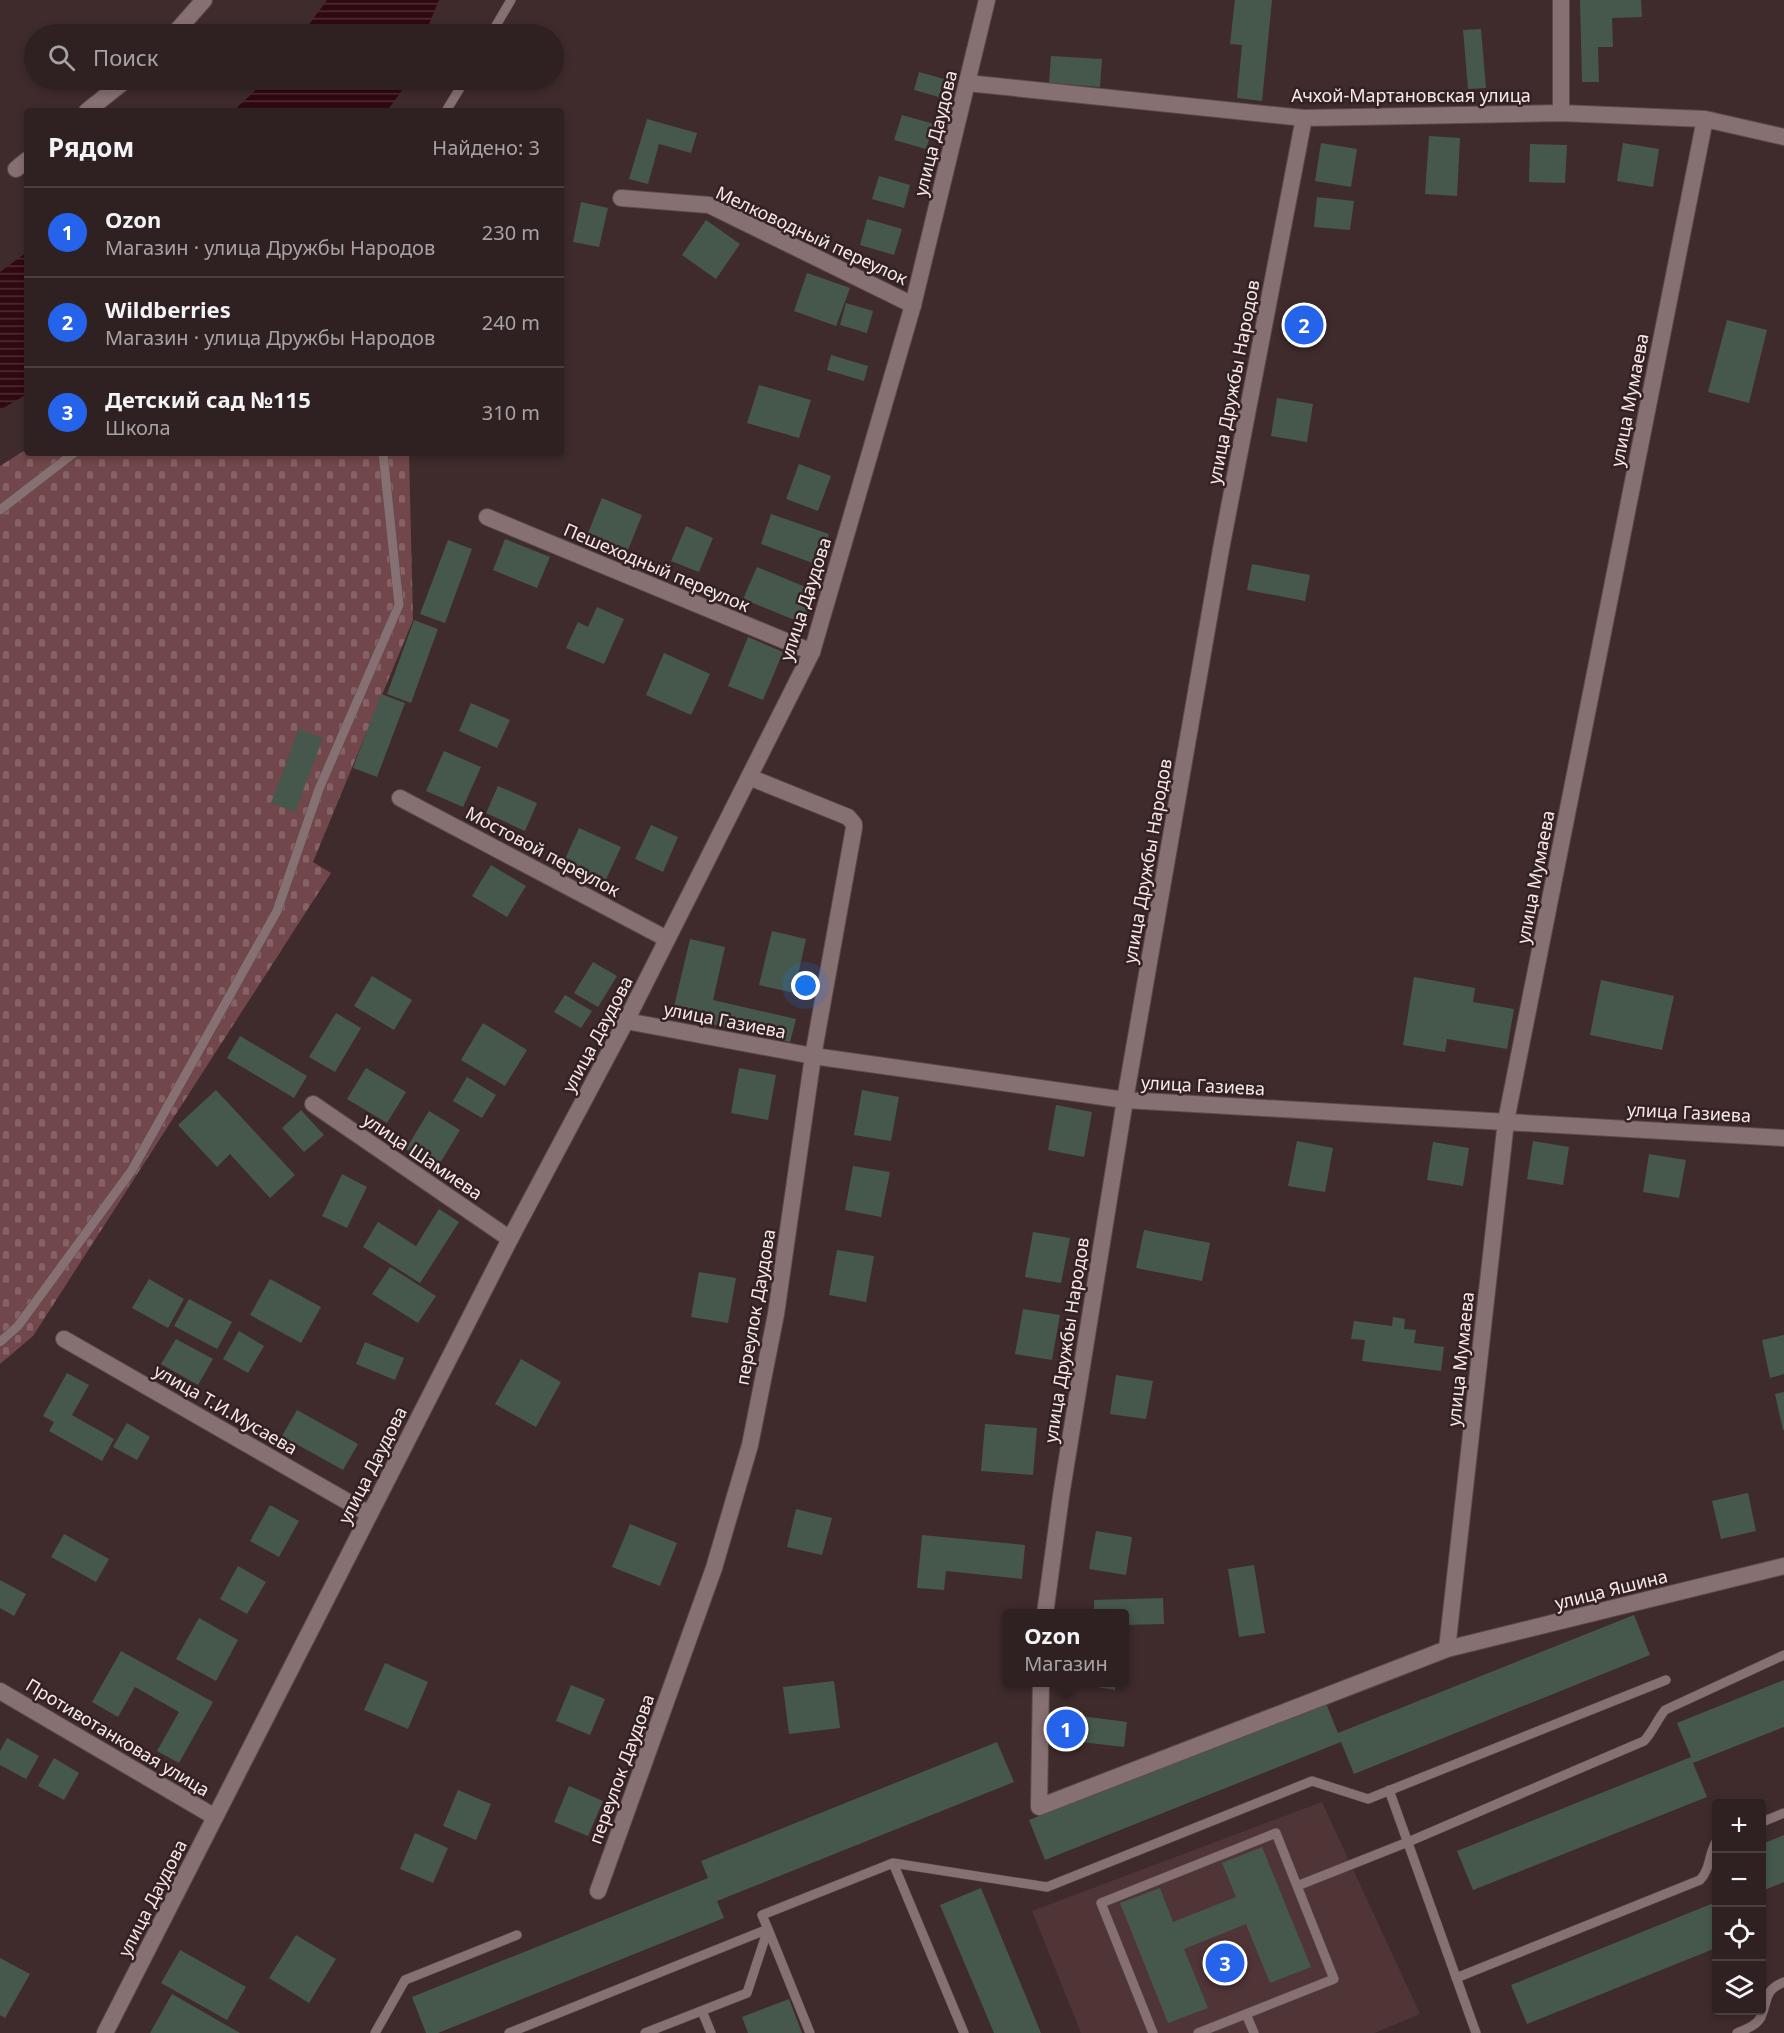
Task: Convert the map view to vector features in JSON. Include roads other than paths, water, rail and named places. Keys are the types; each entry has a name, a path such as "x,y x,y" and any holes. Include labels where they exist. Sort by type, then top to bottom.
{"street":[{"path":"183,24 204,0"},
{"name":"улица Даудова","path":"105,2033 510,1239 626,1021 812,652 913,304 987,0"},
{"path":"1561,0 1561,113"},
{"name":"Ачхой-Мартановская улица","path":"967,83 1304,118 1561,113 1705,119 1784,136"},
{"path":"91,108 113,90"},
{"name":"улица Дружбы Народов","path":"1046,1609 1063,1484 1125,1100 1221,549 1304,118"},
{"name":"улица Мумаева","path":"1447,1650 1506,1121 1705,119"},
{"name":"Мелководный переулок","path":"621,198 709,205 913,304"},
{"name":"Пешеходный переулок","path":"488,517 812,652"},
{"name":"переулок Даудова","path":"598,1891 714,1568 750,1445 776,1314 813,1056 854,824 848,817 749,777"},
{"name":"Мостовой переулок","path":"400,798 667,939"},
{"name":"улица Газиева","path":"626,1021 813,1056 1125,1100 1784,1138"},
{"name":"улица Шамиева","path":"313,1104 510,1239"},
{"name":"улица Т.И.Мусаева","path":"64,1339 369,1514"},
{"name":"улица Яшина","path":"1041,1687 1039,1807 1447,1650 1784,1566"},
{"name":"Противотанковая улица","path":"0,1691 215,1818"}],"lane":[{"path":"497,24 511,0"},
{"path":"448,108 459,90"},
{"path":"0,510 70,456"},
{"path":"0,1342 18,1326 132,1170 276,911 319,789 399,604 383,456"},
{"path":"1297,1886 1408,1842 1644,1741 1652,1733 1665,1710 1784,1655"},
{"path":"810,2033 762,1915 893,1863 1047,1887 1312,1781 1368,1799 1666,1680"},
{"path":"1389,1790 1476,2033"},
{"path":"1766,1820 1784,1813"},
{"path":"1153,2033 1101,1903 1275,1833 1334,1979 1198,2033"},
{"path":"1456,1978 1700,1880 1708,1871 1712,1849"},
{"path":"893,1863 963,2033"},
{"path":"645,2033 747,1993 768,1929"},
{"path":"509,2033 768,1929"},
{"path":"375,2033 405,1980 517,1935"},
{"path":"1737,2033 1753,2026 1761,2018 1773,1987 1784,1982"},
{"path":"702,2011 711,2033"},
{"path":"1246,2014 1254,2033"}],"place":[{"name":"Wildberries","path":"1304,325"},
{"name":"Ozon","path":"1066,1729"},
{"name":"Детский сад №115","path":"1225,1963"}]}
